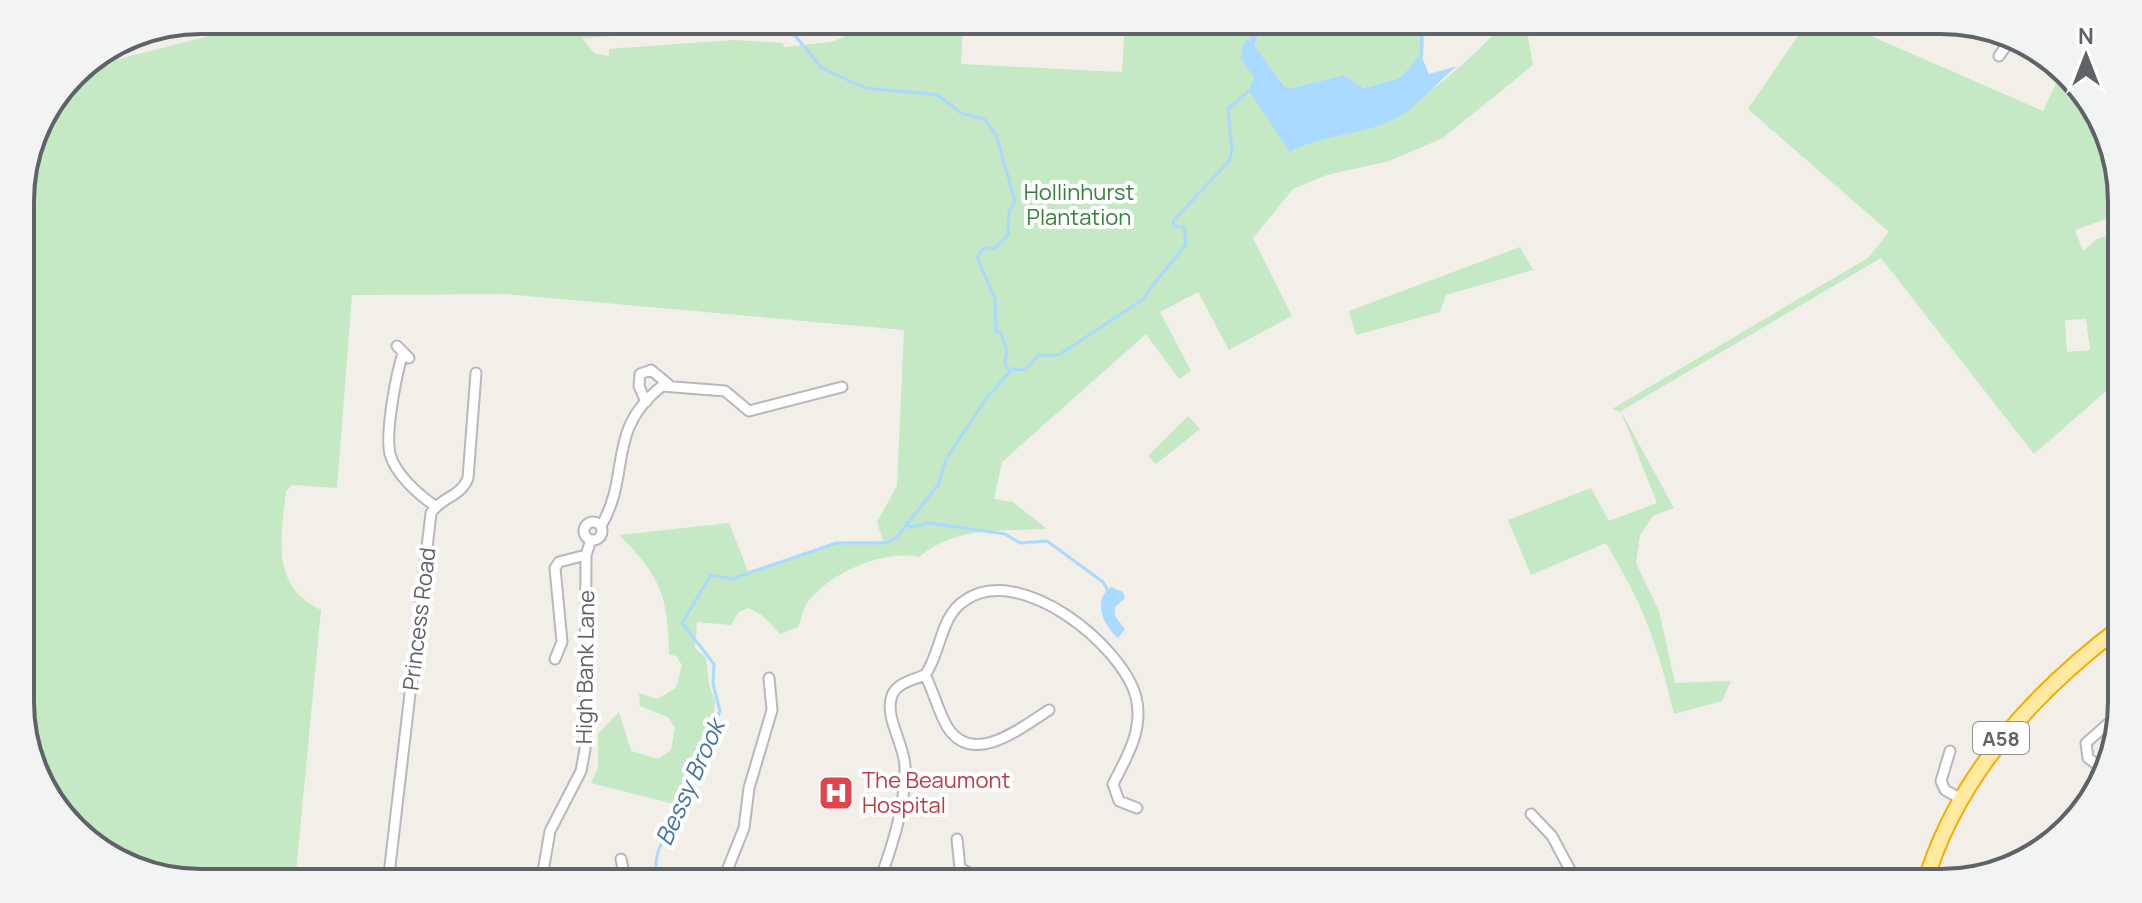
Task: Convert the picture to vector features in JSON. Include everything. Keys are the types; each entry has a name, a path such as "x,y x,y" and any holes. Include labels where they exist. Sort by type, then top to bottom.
{"highway":[{"name":"A58","path":"1931,869 1961,799 2009,728 2046,690 2108,638"}],"street":[{"path":"1999,56 2007,48"},
{"path":"403,352 395,386 390,454 400,472 435,506 460,492 468,478 476,373"},
{"path":"668,384 646,402 639,386 640,374 656,372 668,384 725,391 749,411 842,387"},
{"name":"High Bank Lane","path":"591,540 600,537 601,526 617,485 624,435 646,402"},
{"name":"Princess Road","path":"390,869 431,513 435,506"},
{"name":"High Bank Lane","path":"591,540 585,534 586,526 593,522 601,526"},
{"name":"High Bank Lane","path":"543,869 550,831 581,771 585,749 586,555 591,540"},
{"path":"555,659 562,642 555,568 559,562 586,555"},
{"path":"883,869 903,797 904,759 890,708 891,695 898,686 925,675 952,613 970,597 991,591 1018,592 1059,609 1120,667 1131,686 1137,707 1135,739 1113,784 1119,801 1137,808"},
{"path":"925,675 951,732 971,743 994,743 1049,710"},
{"path":"728,869 744,828 749,788 772,710 769,678"},
{"path":"2096,764 2088,758 2086,743 2107,725"},
{"path":"1951,751 1941,781 1945,790 1961,799"},
{"path":"1531,814 1552,836 1570,869"},
{"path":"957,839 962,869"},
{"path":"620,858 623,869"}],"green space":[{"name":"Hollinhurst Plantation","path":"217,34 647,34 582,38 594,53 609,56 609,49 733,40 783,43 784,47 831,42 851,34 962,34 961,64 1122,72 1124,34 1254,34 1243,45 1254,77 1291,151 1391,118 1427,94 1494,34 1527,34 1533,65 1443,138 1389,161 1327,175 1293,189 1253,238 1292,316 1229,350 1198,292 1160,312 1191,371 1179,379 1146,334 1002,462 994,499 1013,502 1047,529 964,535 933,547 919,557 889,557 857,566 816,592 807,603 798,627 780,634 763,616 748,608 739,612 731,625 697,622 695,648 706,658 715,701 713,718 674,804 591,783 598,767 598,734 619,712 631,751 658,759 671,750 675,728 668,717 640,706 639,693 657,699 676,688 682,665 676,656 669,654 667,617 659,588 644,563 619,535 729,523 748,571 838,542 883,541 877,522 897,486 904,330 506,294 352,295 337,488 292,485 286,491 282,526 282,559 286,574 293,588 321,610 296,869 201,869 179,868 147,860 117,847 99,834 83,820 56,786 35,724 35,179 43,147 56,117 83,83 110,61"},
{"path":"1260,34 1424,34 1423,60 1421,56 1400,78 1364,88 1344,75 1293,88 1285,87 1254,45"},
{"path":"1799,34 1866,34 2043,111 2050,96 2070,96 2095,137 2107,179 2108,218 2075,230 2083,251 2097,239 2108,235 2108,389 2034,454 1881,258 1621,411 1674,508 1653,516 1640,535 1636,563 1659,611 1675,683 1731,681 1722,701 1674,714 1648,626 1606,543 1531,575 1508,520 1591,488 1609,521 1657,503 1621,412 1612,409 1868,258 1889,232 1748,109","holes":["2086,319 2090,350 2067,352 2065,320"]},
{"path":"1520,247 1533,270 1446,295 1440,312 1356,335 1349,311"},
{"path":"1188,416 1200,429 1156,464 1148,456"}],"water":[{"path":"1253,34 1259,34 1254,45 1285,87 1293,88 1344,75 1364,88 1400,78 1421,55 1429,74 1457,66 1412,108 1392,120 1290,152 1249,91 1254,77 1241,59 1243,45"},
{"path":"1111,587 1123,592 1125,598 1115,607 1115,616 1125,629 1118,638 1104,620 1101,605 1105,592"}],"waterway":[{"path":"794,34 822,68 865,88 938,95 961,113 984,119 996,135 1015,201 1009,212 1008,235 995,248 983,249 977,258 995,298 996,332 1001,333 1007,351 1005,364 1010,371"},
{"path":"1421,55 1422,34"},
{"name":"Bessy Brook","path":"655,869 660,846 677,816 677,804 720,711 713,684 714,664 682,623 711,575 732,579 836,543 886,543 897,537 938,485 946,459 985,400 1012,369 1025,370 1039,355 1059,355 1145,298 1186,244 1184,227 1174,226 1173,221 1229,161 1232,151 1228,109 1249,91"},
{"path":"906,522 910,527 929,523 1005,534 1020,543 1047,541 1103,582 1107,589"}],"place":[{"name":"The Beaumont Hospital","path":"836,793"}]}
